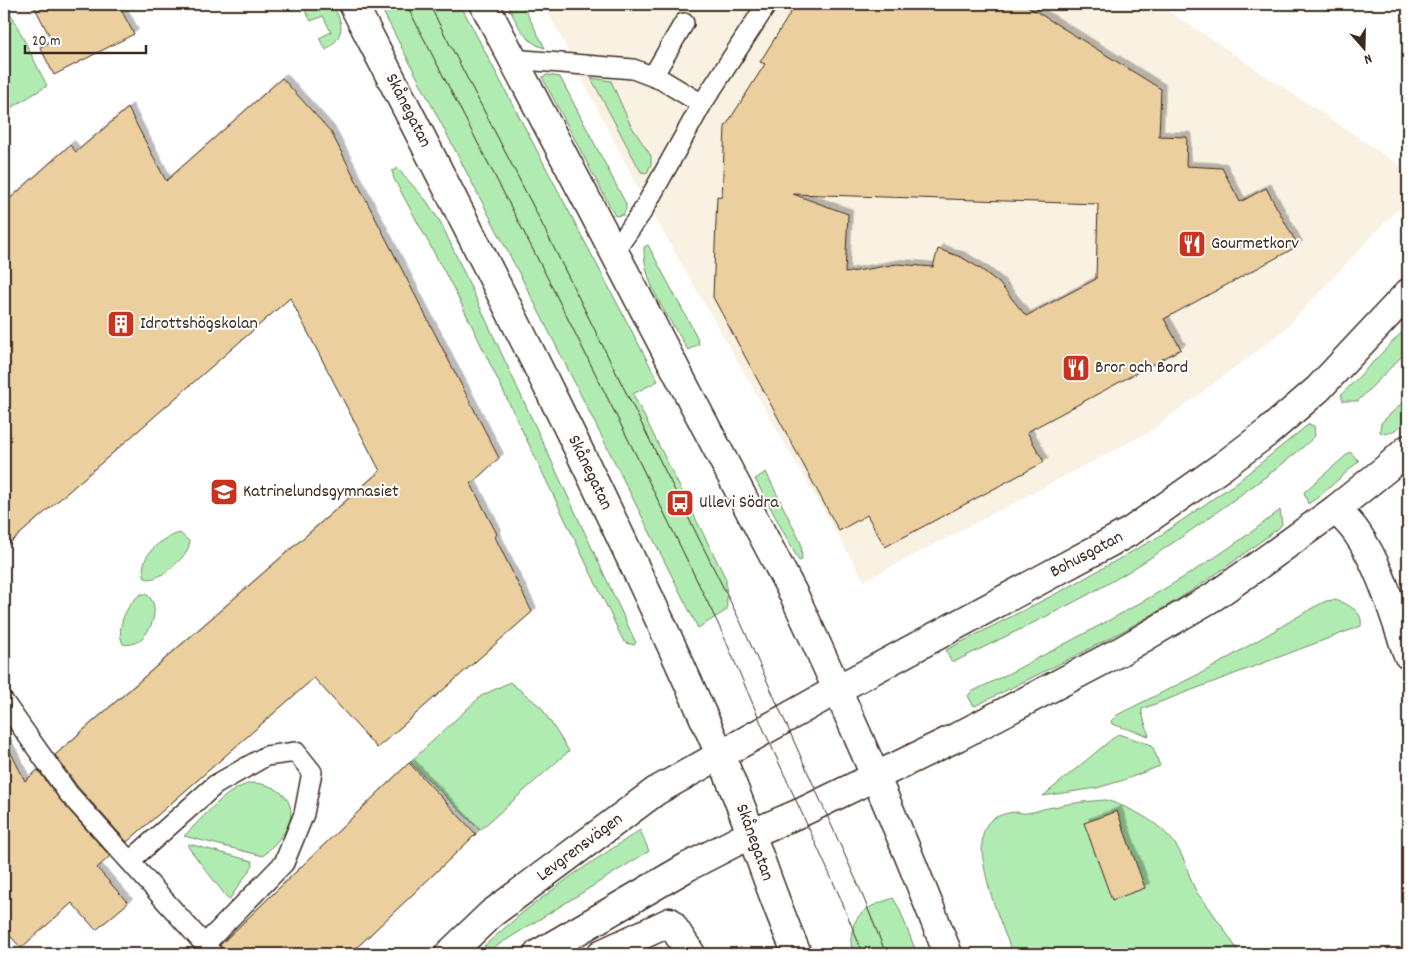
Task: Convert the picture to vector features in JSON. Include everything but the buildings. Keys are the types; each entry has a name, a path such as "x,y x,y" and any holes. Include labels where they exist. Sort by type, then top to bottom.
{"street":[{"name":"Skånegatan","path":"353,4 537,363 652,605 720,755 797,954"},
{"path":"484,4 794,595 876,776 914,865 948,954"},
{"name":"Bohusgatan","path":"720,755 1131,531 1268,432 1318,389 1408,293"},
{"path":"538,954 679,871 751,834 802,812 957,737 1121,651 1213,597 1336,509 1408,449"},
{"path":"1336,509 1356,532 1379,573 1408,655"},
{"name":"Levgrensvägen","path":"449,954 491,914 656,791 720,755"},
{"path":"601,954 670,922 691,954"}],"lane":[{"path":"614,252 642,212 702,104 767,4"},
{"path":"653,76 684,23"},
{"path":"512,59 633,69 662,80 702,104"},
{"path":"4,702 68,793 209,949 284,863 304,814 312,772 296,752 266,756 215,785 130,861"}],"shaded area":[{"path":"544,4 1156,4 1195,28 1408,171 1408,200 1283,331 1149,432 864,581 638,188"}],"green space":[{"path":"4,4 6,4 47,86 4,112"},
{"path":"301,4 331,4 336,11 341,23 340,34 337,40 326,50 319,38 331,32 323,16 311,21"},
{"path":"379,4 460,4 658,381 633,394 726,579 727,610 698,628 533,300"},
{"path":"507,4 522,4 545,48 531,41 526,36 517,24"},
{"path":"547,75 560,77 626,204 623,215 615,216 542,77"},
{"path":"591,78 611,81 630,124 651,156 651,164 647,173 641,172"},
{"path":"397,168 426,200 441,223 636,643 634,645 623,640 457,295 394,179 392,171"},
{"path":"648,245 697,337 699,344 688,350 659,301 648,275 644,247"},
{"path":"1408,326 1408,350 1358,401 1343,401 1341,395"},
{"path":"1408,397 1408,418 1391,432 1380,432 1381,423"},
{"path":"1309,424 1314,426 1315,436 1275,470 1155,555 1065,607 956,661 951,661 946,650 1069,587 1158,537 1237,482"},
{"path":"1350,452 1359,461 1320,496 1308,504 1304,492"},
{"path":"766,472 801,543 802,560 799,561 755,479"},
{"path":"1280,510 1282,524 1279,528 1218,573 1180,598 1079,654 975,706 973,705 968,696 971,692 1088,632 1173,584 1228,549"},
{"path":"180,533 190,542 186,553 173,567 161,575 150,579 145,578 144,562 152,549 165,539"},
{"path":"141,594 146,594 152,600 154,617 151,626 139,641 123,644 120,631 121,624 131,603"},
{"path":"1335,600 1357,612 1360,616 1361,626 1142,709 1149,736 1112,724 1111,721 1117,715 1211,668 1314,607 1326,601"},
{"path":"510,682 541,707 569,751 480,830 410,762 481,696"},
{"path":"1118,734 1152,745 1160,766 1097,788 1043,796"},
{"path":"251,783 262,784 279,791 290,804 289,823 284,833 263,856 184,836 223,798 241,786"},
{"path":"1106,800 1148,819 1174,842 1197,893 1207,904 1240,954 1013,954 995,906 984,865 982,846 984,831 991,820 1006,813 1034,812 1066,804"},
{"path":"640,830 649,851 495,947 490,949 484,946 522,913 574,874"},
{"path":"189,844 252,861 253,865 229,900 188,847"},
{"path":"893,898 899,908 917,954 854,954 851,938 853,927 860,915 869,908"}],"tram line":[{"path":"406,4 546,275 722,632 840,897 863,954"},
{"path":"429,4 533,206 741,623 860,889 886,954"}],"place":[{"name":"Gourmetkorv","path":"1192,244"},
{"name":"Idrottshögskolan","path":"121,324"},
{"name":"Bror och Bord","path":"1076,368"},
{"name":"Katrinelundsgymnasiet","path":"224,492"},
{"name":"Ullevi Södra","path":"680,503"}]}
